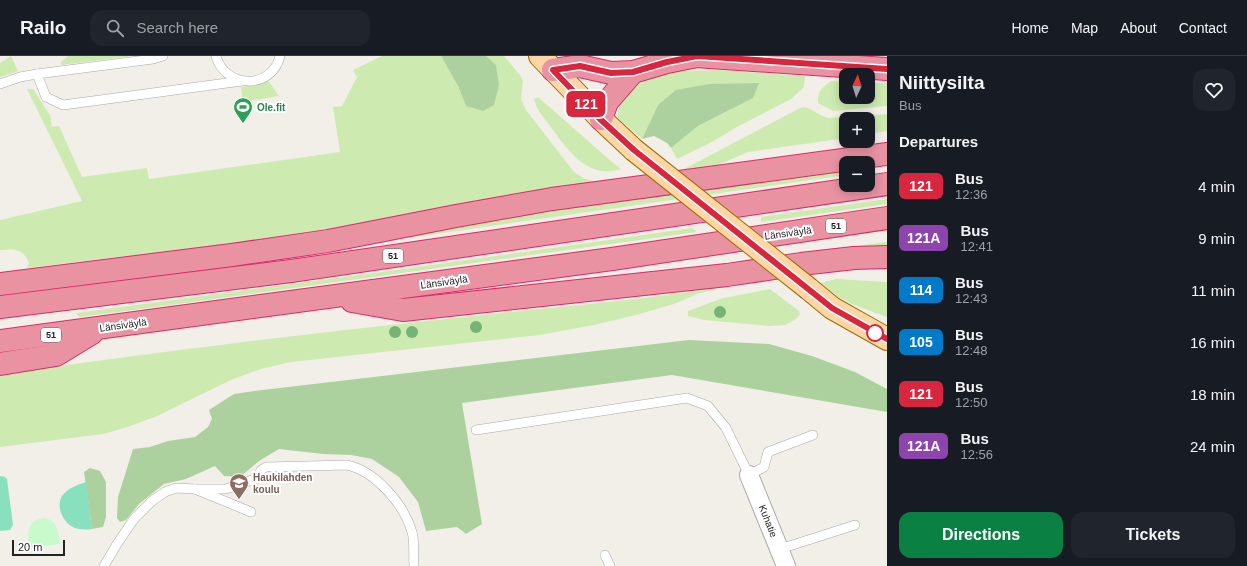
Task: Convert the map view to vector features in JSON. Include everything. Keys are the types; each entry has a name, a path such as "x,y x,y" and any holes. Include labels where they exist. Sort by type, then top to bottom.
{"highway":[{"path":"547,63 580,66 611,73 633,72 667,62 696,56 887,69"},
{"path":"600,119 607,102 633,72"},
{"path":"812,164 887,144"},
{"path":"0,284 232,255 328,241 552,199 887,154"},
{"name":"51","path":"0,307 291,271 887,184"},
{"name":"Länsiväylä","path":"0,341 612,259 887,218"},
{"path":"331,297 403,310 727,275 854,258 887,257"},
{"path":"0,364 56,355 102,328"}],"main road":[{"path":"547,63 600,119 634,150 832,308 882,333"}],"street":[{"name":"Kuhatie","path":"749,475 786,566"}],"lane":[{"path":"0,84 20,77 37,74 152,59 163,56"},
{"path":"216,56 217,62 224,71 232,78 242,81"},
{"path":"37,74 46,97 63,105 242,81 253,81 264,78 273,70 279,61 280,56"},
{"path":"476,430 687,398 708,406 726,428 749,475 764,467 768,452 813,434"},
{"path":"104,566 134,519 152,501 165,492 176,488 226,489 255,479 261,470 266,467 347,465 355,467 379,482 402,510 412,532 414,566"},
{"path":"195,489 251,512"},
{"path":"780,549 855,525"},
{"path":"605,555 610,566"}],"green space":[{"path":"11,56 18,71 0,77 0,63"},
{"path":"68,56 132,56 61,65 61,62"},
{"path":"382,56 441,56 458,86 466,106 496,65 486,56 504,56 520,75 523,81 521,99 526,110 574,172 583,178 599,183 316,234 126,259 126,256 27,268 29,263 27,258 18,250 0,250 0,220 82,201 27,89 33,89 50,115 52,127 59,126 82,177 147,168 149,179 340,152 333,107 342,106 357,77 353,70"},
{"path":"441,56 486,56 496,65 499,85 494,105 483,111 466,106 458,86"},
{"path":"719,70 805,76 804,87 791,99 677,159 671,148 698,126 730,110 758,84 744,85 658,105 642,139 618,118 619,107 623,97 632,88 646,80 675,71"},
{"path":"268,80 279,96 243,102 241,87 257,85"},
{"path":"831,81 839,82 839,104 875,104 875,83 887,83 887,106 833,111 818,103 818,95"},
{"path":"759,83 753,98 698,126 671,148 667,143 654,136 642,139 658,105 676,90 709,84"},
{"path":"538,97 621,169 609,171 598,170 579,160 563,144 540,113 534,99"},
{"path":"805,107 828,118 839,117 839,139 748,152 713,167 704,169 684,169 800,108"},
{"path":"887,114 887,131 875,133 875,115"},
{"path":"839,168 839,176 408,238 410,235 535,211"},
{"path":"887,199 887,204 761,221 761,217"},
{"path":"692,228 697,232 80,317 76,313 411,268"},
{"path":"887,242 887,250 787,258 783,255"},
{"path":"836,279 887,282 887,317 854,305 838,297 821,283"},
{"path":"718,287 674,304 632,316 540,335 291,362 261,369 231,380 157,416 128,427 103,434 0,447 0,375 236,343 414,322 626,300"},
{"path":"770,289 799,311 800,314 796,319 785,325 769,326 704,320 688,316 688,311 723,298"},
{"path":"689,340 769,344 812,356 855,372 887,389 887,412 672,375 462,403 482,524 466,534 457,527 426,531 418,502 399,477 372,459 351,455 323,454 279,449 259,461 240,477 224,476 215,466 186,479 164,484 139,504 126,520 120,522 117,518 118,497 133,449 150,447 168,441 195,437 208,427 212,419 209,410 234,394"},
{"path":"90,468 100,471 106,482 106,517 103,527 92,529 84,472"},
{"path":"0,476 7,479 13,525 10,530 0,531"},
{"path":"86,482 92,529 87,530 71,526 63,517 60,508 60,500 67,491"},
{"path":"43,518 52,521 56,527 60,544 29,548 28,533 30,526 33,522"}],"bus line":[{"name":"121","path":"887,69 697,56 667,62 633,72 611,73 580,66 553,70 600,119 634,150 832,308 887,339"}],"place":[{"name":"Ole.fit","path":"243,124"},
{"name":"Haukilahden koulu","path":"239,500"}]}
